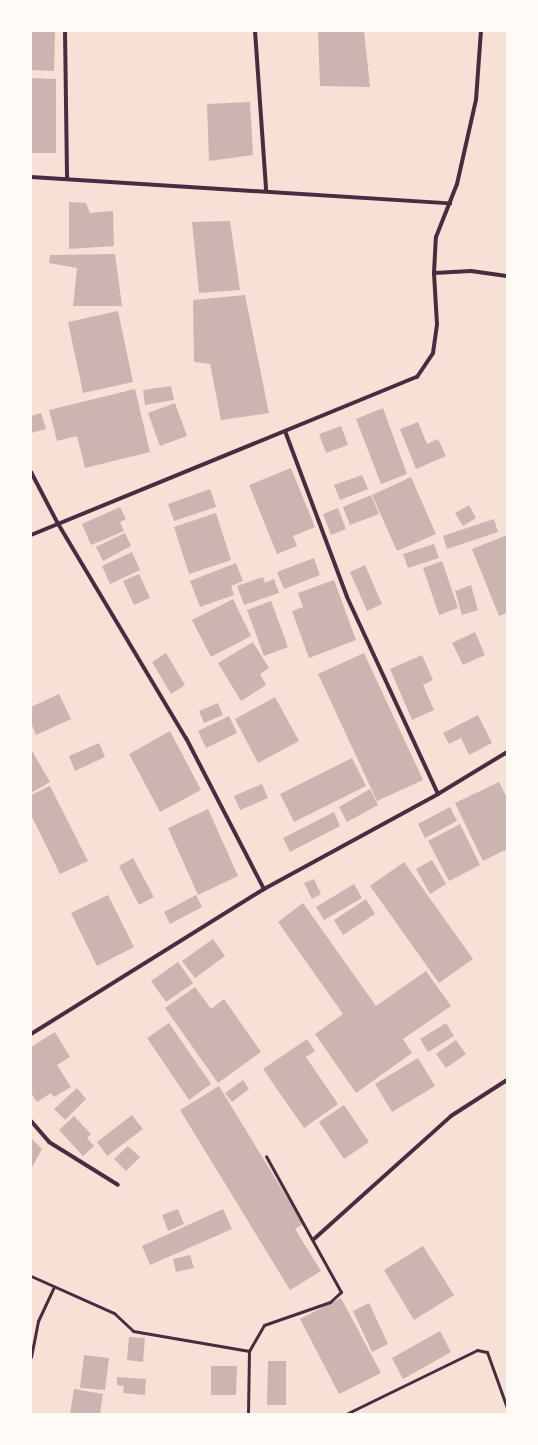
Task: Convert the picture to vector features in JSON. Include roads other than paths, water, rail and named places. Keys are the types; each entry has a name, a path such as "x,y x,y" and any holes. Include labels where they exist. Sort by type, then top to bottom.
{"street":[{"path":"65,31 67,179"},
{"path":"255,31 266,190"},
{"path":"31,535 57,522 173,478 417,377 433,353 437,324 434,273 436,237 457,184 476,100 481,31"},
{"path":"31,177 266,190 450,203"},
{"path":"434,273 472,271 507,276"},
{"path":"285,431 347,597 438,794"},
{"path":"31,472 57,522 186,738 264,889"},
{"path":"31,1034 264,889 438,794 507,752"},
{"path":"314,1239 451,1116 507,1080"},
{"path":"31,1121 49,1142 118,1186"}],"lane":[{"path":"248,1414 249,1351 264,1325 330,1302 341,1292 314,1239 266,1156"},
{"path":"31,1276 114,1312 133,1331 249,1351"},
{"path":"31,1357 38,1321 54,1286"},
{"path":"346,1414 477,1350 487,1352 507,1408"}]}
